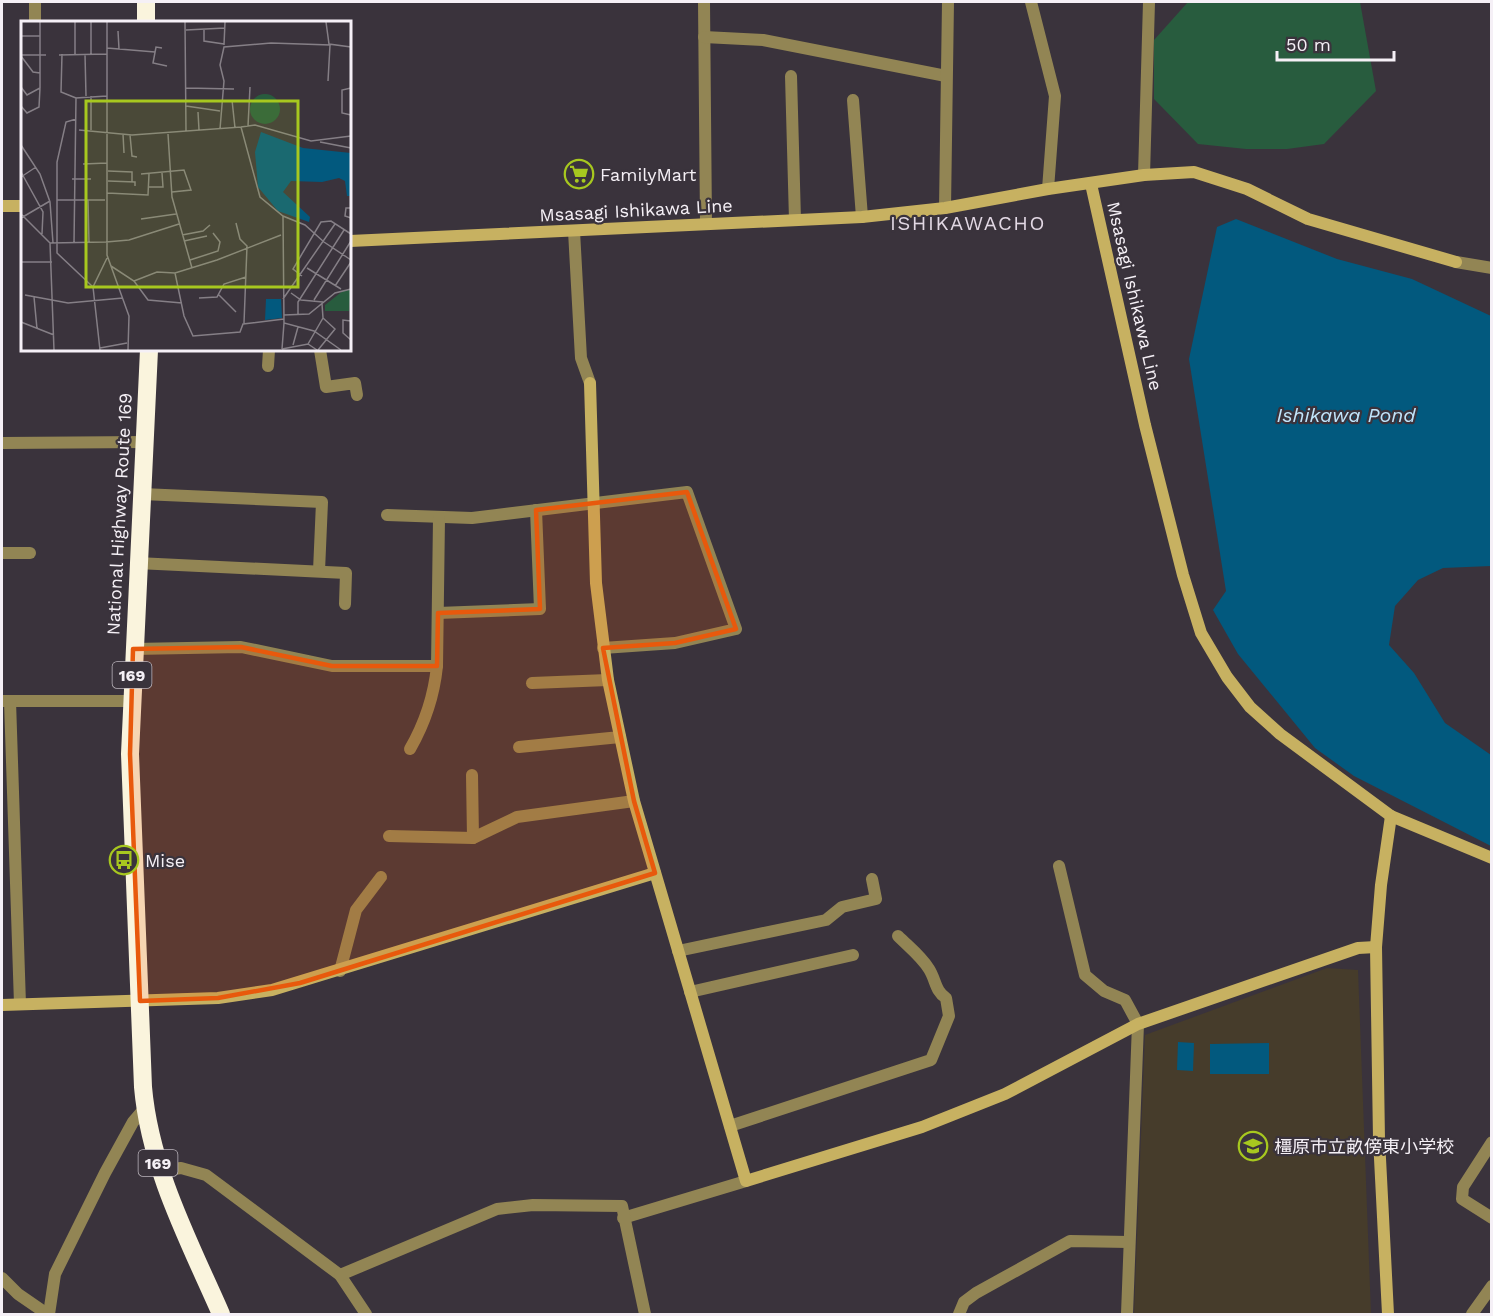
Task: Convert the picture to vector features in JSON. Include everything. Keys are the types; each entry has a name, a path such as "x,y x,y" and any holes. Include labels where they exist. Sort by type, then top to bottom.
{"highway":[{"path":"146,2 146,21"},
{"name":"National Highway Route 169","path":"149,351 137,563 130,754 145,1108 160,1171 221,1314"}],"street":[{"path":"35,2 35,21"},
{"path":"704,2 706,225"},
{"path":"945,208 948,2"},
{"path":"1031,2 1055,96 1048,189"},
{"path":"1144,175 1149,2"},
{"path":"705,37 763,40 946,76"},
{"path":"791,76 795,220"},
{"path":"853,100 862,217"},
{"path":"1091,184 1144,175 1194,172 1247,189 1308,219 1456,262 1491,268"},
{"name":"Msasagi Ishikawa Line","path":"351,241 862,217 945,208 1048,189 1091,184 1164,504 1201,633 1227,677 1250,707 1280,734 1391,816 1491,858"},
{"path":"2,207 21,206"},
{"path":"574,231 581,358 590,383 597,583 608,680 634,801 747,1181"},
{"path":"268,366 269,351"},
{"path":"320,351 326,387 355,383 357,395"},
{"path":"2,443 145,442"},
{"path":"387,515 472,518 687,492 736,629 675,644 603,648"},
{"path":"142,494 322,502 319,571"},
{"path":"438,613 540,609 537,510"},
{"path":"410,749 423,727 437,666 439,518"},
{"path":"2,553 30,553"},
{"path":"137,563 346,573 345,604"},
{"path":"133,649 241,647 332,666 437,666"},
{"path":"532,682 608,680"},
{"path":"20,1004 6,701 131,701"},
{"path":"519,747 620,737"},
{"path":"472,775 473,838"},
{"path":"389,836 473,838 517,817 634,801"},
{"path":"1388,1314 1379,1139 1376,948 1381,885 1391,816"},
{"path":"1059,866 1085,975 1104,991 1125,1000 1138,1024 1126,1314"},
{"path":"2,1005 243,996 340,971 655,873"},
{"path":"340,971 356,910 381,877"},
{"path":"678,951 826,920 842,907 876,899 872,879"},
{"path":"730,1126 931,1060 949,1016 946,998 939,994 931,972 918,955 898,936"},
{"path":"623,1218 922,1127 1005,1094 1138,1024 1358,948 1376,948"},
{"path":"690,992 853,955"},
{"path":"2,1278 18,1294 48,1314 55,1274 105,1173 133,1122 145,1108"},
{"path":"1491,1142 1463,1187 1462,1199 1491,1218"},
{"path":"160,1171 181,1168 206,1175 340,1275 366,1314"},
{"path":"340,1275 497,1209 533,1205 622,1206 645,1314"},
{"path":"959,1314 964,1302 976,1293 1070,1241 1129,1242"},
{"path":"1472,1314 1491,1286"}],"highlighted area":[{"path":"687,492 736,629 675,643 603,648 634,801 655,873 300,983 218,998 140,1001 130,754 133,649 241,647 332,666 437,666 438,613 540,609 536,510"}],"shaded area":[{"name":"橿原市立畝傍東小学校","path":"1327,968 1358,970 1371,1314 1134,1314 1145,1035"}],"green space":[{"path":"1188,2 1360,2 1376,91 1324,144 1287,149 1246,149 1198,144 1154,99 1154,40"}],"water":[{"name":"Ishikawa Pond","path":"1236,219 1337,259 1412,279 1491,316 1491,566 1443,568 1418,580 1395,606 1389,645 1414,673 1445,723 1491,755 1491,846 1354,776 1315,748 1238,654 1213,610 1226,591 1189,359 1217,227"},
{"path":"1178,1042 1194,1043 1193,1071 1177,1070"},
{"path":"1269,1043 1269,1074 1210,1074 1210,1044"}],"place":[{"name":"FamilyMart","path":"579,174"},
{"name":"Mise","path":"124,860"},
{"name":"橿原市立畝傍東小学校","path":"1253,1146"}],"district":[{"name":"ISHIKAWACHO","path":"968,223"}]}
